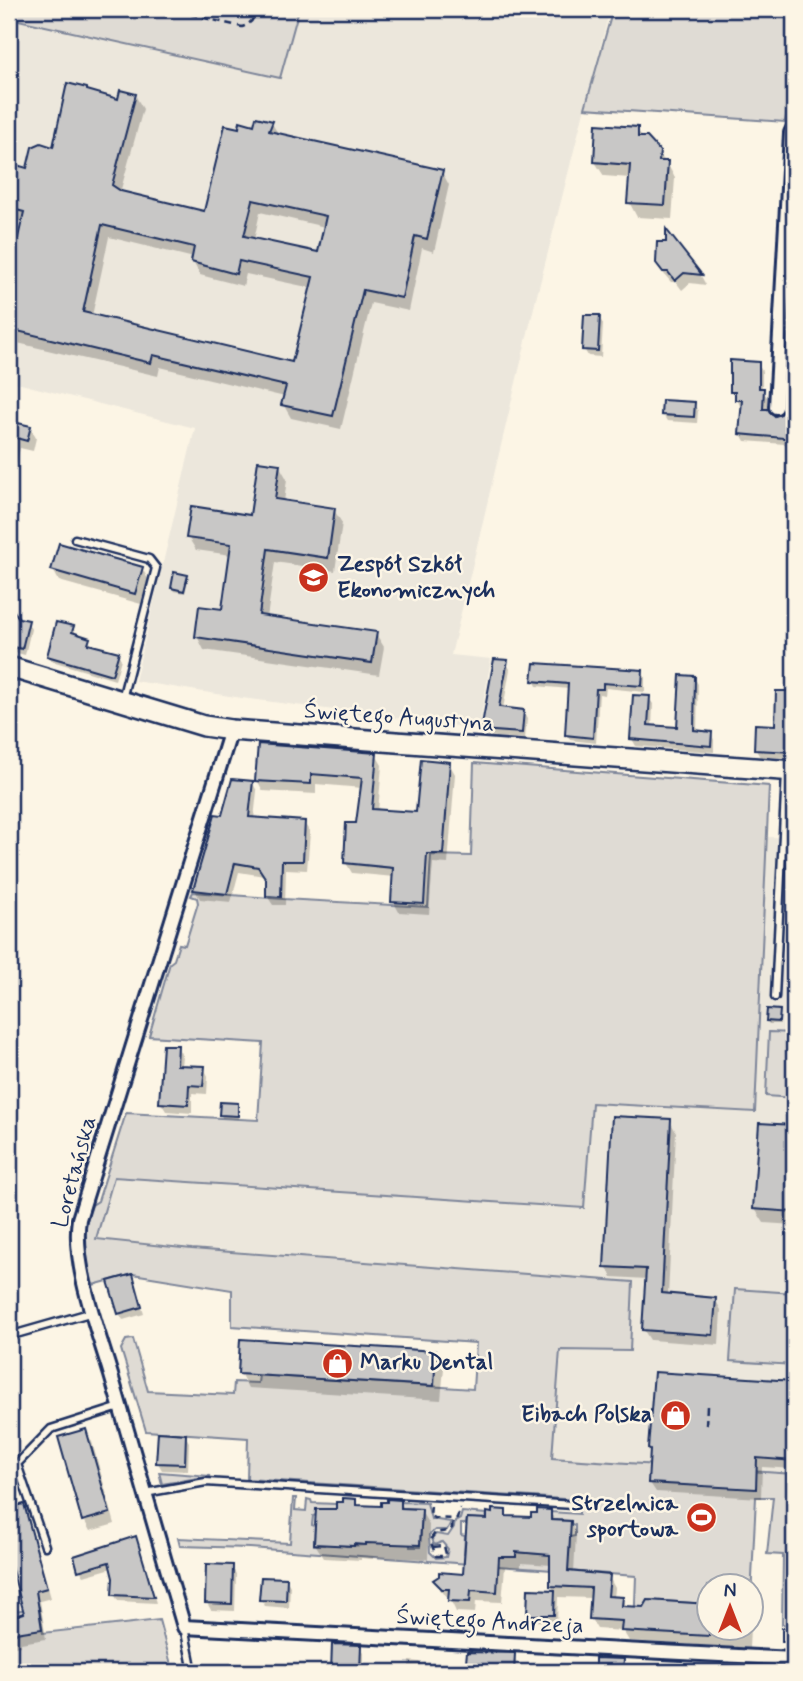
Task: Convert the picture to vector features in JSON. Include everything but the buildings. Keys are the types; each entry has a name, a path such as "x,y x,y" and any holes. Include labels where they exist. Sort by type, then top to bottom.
{"street":[{"path":"776,407 791,133 794,127"},
{"name":"Świętego Augustyna","path":"9,667 204,726 231,730 790,771"},
{"name":"Loretańska","path":"184,1628 93,1312 77,1246 79,1219 231,730"},
{"name":"Świętego Andrzeja","path":"184,1628 794,1659"}],"lane":[{"path":"75,539 149,559 156,568 122,701"},
{"path":"775,998 790,771"},
{"path":"9,1336 93,1312"},
{"path":"45,1546 17,1464 51,1429 120,1407"},
{"path":"145,1493 206,1482 574,1506"},
{"path":"184,1628 194,1672"}],"path":[{"path":"168,9 242,27 250,24 255,16 254,9"},
{"path":"706,1425 707,1406"},
{"path":"433,1547 431,1536 435,1532 452,1528 453,1519"}],"shaded area":[{"path":"9,9 299,9 280,78 9,18"},
{"path":"299,9 610,9 535,303 451,655 491,659 479,729 135,681 195,428 9,381 9,18 279,78"},
{"path":"613,9 794,9 794,109 787,109 785,122 585,108"},
{"path":"474,763 769,786 755,1112 592,1103 584,1208 114,1177 96,1239 192,1249 633,1282 630,1351 560,1350 552,1458 794,1474 794,1625 782,1624 783,1555 767,1554 773,1497 756,1497 752,1572 694,1572 694,1603 648,1600 634,1631 636,1576 250,1548 180,1546 178,1538 290,1543 293,1498 296,1498 295,1510 306,1511 307,1499 312,1503 336,1504 336,1509 316,1509 312,1525 315,1526 314,1545 324,1545 324,1542 346,1546 365,1545 366,1540 410,1542 410,1547 420,1547 422,1509 401,1508 401,1502 427,1503 431,1519 451,1522 447,1530 435,1530 429,1535 430,1552 436,1558 446,1557 448,1549 442,1542 434,1545 432,1538 436,1534 448,1536 462,1512 487,1514 486,1519 467,1518 466,1524 461,1524 461,1535 465,1536 464,1554 516,1552 569,1556 570,1537 575,1536 575,1525 571,1524 571,1521 551,1520 551,1512 579,1514 579,1500 247,1479 248,1438 146,1431 121,1349 126,1340 133,1339 148,1391 233,1395 234,1382 258,1383 259,1375 473,1389 476,1343 232,1326 232,1290 133,1274 93,1285 84,1247 83,1234 92,1205 98,1201 126,1113 258,1120 263,1043 149,1036 170,963 174,960 179,944 185,945 198,903 197,898 191,896 193,892 428,907 431,855 471,856"},
{"path":"767,837 794,838 794,1293 735,1289 731,1361 794,1365 794,1474 552,1458 560,1350 633,1282 96,1240 113,1177 584,1208 592,1103 754,1112"},
{"path":"769,1032 794,1033 794,1098 766,1096"},
{"path":"735,1289 794,1293 794,1365 730,1361"},
{"path":"159,1472 210,1476 162,1484"},
{"path":"39,1607 43,1633 159,1620 173,1672 9,1672 9,1612"},
{"path":"761,1662 794,1664 794,1672 761,1672"}],"place":[{"name":"Zespół Szkół Ekonomicznych","path":"314,578"},
{"name":"Marku Dental","path":"337,1363"},
{"name":"Eibach Polska","path":"675,1415"},
{"name":"Strzelnica sportowa","path":"701,1517"}]}
